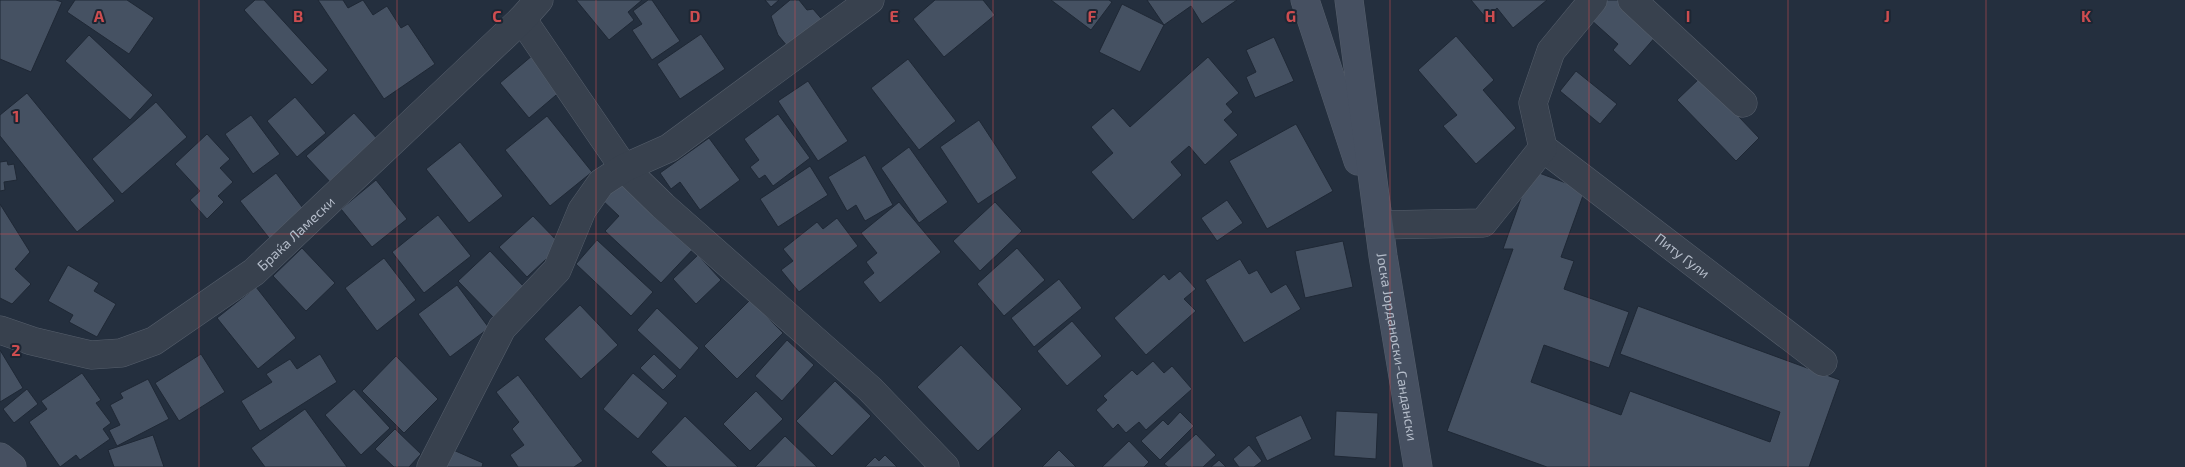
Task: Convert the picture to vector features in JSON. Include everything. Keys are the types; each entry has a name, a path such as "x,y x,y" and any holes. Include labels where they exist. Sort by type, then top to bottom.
{"street":[{"path":"431,467 502,328 557,270 582,210 601,183 624,168 669,148 870,0"},
{"name":"Јоска Јорданоски-Сандански","path":"1305,0 1379,225"},
{"name":"Јоска Јорданоски-Сандански","path":"1349,0 1379,225 1418,467"},
{"path":"1379,225 1483,224 1543,148 1533,103 1551,51 1593,0"},
{"path":"1632,0 1743,103"},
{"path":"531,9 624,168 870,388 945,467"},
{"name":"Браќа Ламески","path":"0,330 32,341 91,354 121,354 154,341 254,272 531,9"},
{"name":"Питу Гули","path":"1543,148 1823,362"},
{"path":"0,458 12,467"}],"building":[{"path":"0,0 56,0 62,2 31,72 0,59"},
{"path":"75,0 127,0 154,18 129,54 67,12"},
{"path":"255,0 264,0 328,70 312,85 244,10"},
{"path":"318,0 343,0 348,8 363,0 373,15 387,6 401,28 408,24 435,64 384,99"},
{"path":"576,0 642,0 628,12 634,20 609,40"},
{"path":"648,0 652,0 680,41 652,60 632,30 642,24 633,11"},
{"path":"765,0 779,0 771,7"},
{"path":"790,0 799,0 807,10 813,9 826,24 792,52 778,35 771,16"},
{"path":"935,0 983,0 995,15 944,57 913,19"},
{"path":"1051,0 1109,0 1112,2 1091,30"},
{"path":"1147,0 1237,0 1202,24 1191,6 1164,25"},
{"path":"1471,0 1547,0 1513,28 1497,8 1486,18"},
{"path":"1607,0 1619,0 1657,35 1630,66 1613,50 1618,44 1590,19"},
{"path":"1122,4 1164,25 1140,72 1099,52"},
{"path":"701,34 725,69 680,99 657,64"},
{"path":"89,35 153,95 130,120 65,61"},
{"path":"1456,36 1494,80 1483,90 1516,128 1476,164 1443,126 1457,115 1418,70"},
{"path":"1274,37 1294,81 1255,98 1246,77 1256,72 1246,50"},
{"path":"533,55 562,90 529,118 500,83"},
{"path":"1208,57 1239,93 1226,104 1233,112 1224,120 1238,135 1205,165 1189,146 1171,162 1182,175 1133,220 1091,172 1113,153 1091,127 1113,108 1130,127"},
{"path":"908,59 956,121 919,150 871,88"},
{"path":"1576,71 1617,104 1600,124 1560,91"},
{"path":"1701,77 1759,138 1736,161 1677,100"},
{"path":"808,81 848,141 818,161 778,101"},
{"path":"27,93 115,201 77,232 0,136 0,115"},
{"path":"295,97 326,133 297,157 267,121"},
{"path":"156,102 187,137 122,194 92,159"},
{"path":"354,113 380,142 332,184 306,156"},
{"path":"778,114 810,158 773,186 765,175 759,179 750,167 759,160 744,139"},
{"path":"251,115 280,154 253,174 225,134"},
{"path":"547,116 592,172 550,206 505,150"},
{"path":"979,120 1017,178 978,204 940,147"},
{"path":"1296,124 1333,191 1267,229 1229,161"},
{"path":"207,134 230,159 220,168 233,182 218,196 224,202 207,219 190,200 200,191 175,164"},
{"path":"709,138 740,180 700,210 680,182 671,189 660,173"},
{"path":"460,142 503,196 469,223 426,169"},
{"path":"909,147 948,202 919,223 881,168"},
{"path":"865,155 893,205 865,221 856,205 847,211 828,177"},
{"path":"7,161 8,165 14,164 17,180 4,182 5,190 0,191 0,162"},
{"path":"810,166 828,195 778,227 760,199"},
{"path":"1531,170 1585,190 1561,257 1574,261 1564,289 1629,312 1609,368 1544,345 1531,382 1621,415 1630,391 1770,442 1780,412 1620,354 1638,306 1840,380 1809,467 1547,467 1447,431 1513,249 1503,249"},
{"path":"276,173 309,216 273,243 240,201"},
{"path":"622,177 695,247 661,283 605,231 619,216 601,199"},
{"path":"376,180 407,219 372,247 341,209"},
{"path":"1227,200 1243,223 1217,241 1201,218"},
{"path":"899,202 941,252 880,303 863,282 874,273 866,262 877,253 861,233"},
{"path":"995,202 1022,231 980,271 953,241"},
{"path":"0,204 30,252 15,269 31,284 12,304 0,298"},
{"path":"438,215 471,256 424,293 392,252"},
{"path":"533,216 561,245 527,277 499,247"},
{"path":"837,218 858,246 799,292 781,270 793,261 783,249 817,222 823,229"},
{"path":"597,240 653,292 631,316 576,264"},
{"path":"1343,241 1353,287 1305,298 1295,251"},
{"path":"302,248 335,283 306,311 273,276"},
{"path":"1017,248 1045,280 1004,316 977,284"},
{"path":"490,251 525,288 494,318 458,281"},
{"path":"698,255 721,280 696,304 673,279"},
{"path":"384,258 416,300 377,331 345,288"},
{"path":"1240,259 1249,274 1257,270 1271,293 1286,284 1301,309 1244,343 1205,280"},
{"path":"68,265 99,283 94,291 116,304 97,337 69,322 73,315 48,301"},
{"path":"1180,271 1196,289 1184,299 1196,311 1146,355 1114,318 1164,274 1169,280"},
{"path":"1059,279 1082,308 1034,347 1011,318"},
{"path":"457,285 489,328 450,357 418,314"},
{"path":"256,287 296,338 258,369 217,318"},
{"path":"750,300 783,333 737,379 704,346"},
{"path":"580,305 618,345 581,379 544,339"},
{"path":"657,308 699,348 680,370 637,330"},
{"path":"1072,321 1102,356 1067,386 1037,351"},
{"path":"787,340 814,365 782,401 755,376"},
{"path":"961,345 1022,409 978,451 917,387"},
{"path":"0,350 23,388 0,402"},
{"path":"201,354 225,392 179,421 155,383"},
{"path":"320,354 337,382 260,431 241,401 272,382 266,374 290,359 297,369"},
{"path":"654,354 677,376 663,390 640,368"},
{"path":"396,356 438,399 404,433 362,391"},
{"path":"1153,361 1164,373 1172,366 1192,389 1146,430 1139,422 1126,433 1118,424 1113,429 1096,410 1107,400 1103,396 1132,370 1137,375"},
{"path":"82,373 101,400 96,403 111,423 103,429 110,439 80,460 76,455 60,467 29,422 47,409 41,401"},
{"path":"633,373 668,403 638,439 603,409"},
{"path":"518,375 583,461 574,467 518,467 510,455 524,445 512,429 519,422 496,392"},
{"path":"148,379 169,419 117,446 109,430 120,425 110,405 123,398 120,393"},
{"path":"835,381 871,416 832,456 796,421"},
{"path":"27,389 38,404 14,423 3,409"},
{"path":"354,389 390,428 361,455 325,415"},
{"path":"756,391 783,419 750,451 723,424"},
{"path":"305,409 347,467 265,467 251,448"},
{"path":"1336,411 1378,413 1376,459 1334,456"},
{"path":"1180,412 1194,426 1160,460 1141,441 1163,420 1168,425"},
{"path":"1301,415 1312,439 1267,461 1255,437"},
{"path":"685,416 738,467 667,467 651,452"},
{"path":"395,429 421,454 409,467 394,467 375,449"},
{"path":"1196,434 1216,455 1203,467 1168,467 1164,464"},
{"path":"153,435 164,467 114,467 108,450"},
{"path":"785,436 817,467 755,467"},
{"path":"1129,441 1149,462 1144,467 1102,467"},
{"path":"1249,445 1262,461 1254,467 1239,467 1233,459"},
{"path":"451,449 483,463 482,467 444,467"},
{"path":"1059,450 1076,467 1042,467"},
{"path":"885,455 897,467 865,467 875,457 879,461"},
{"path":"1219,460 1226,467 1211,467"}]}
